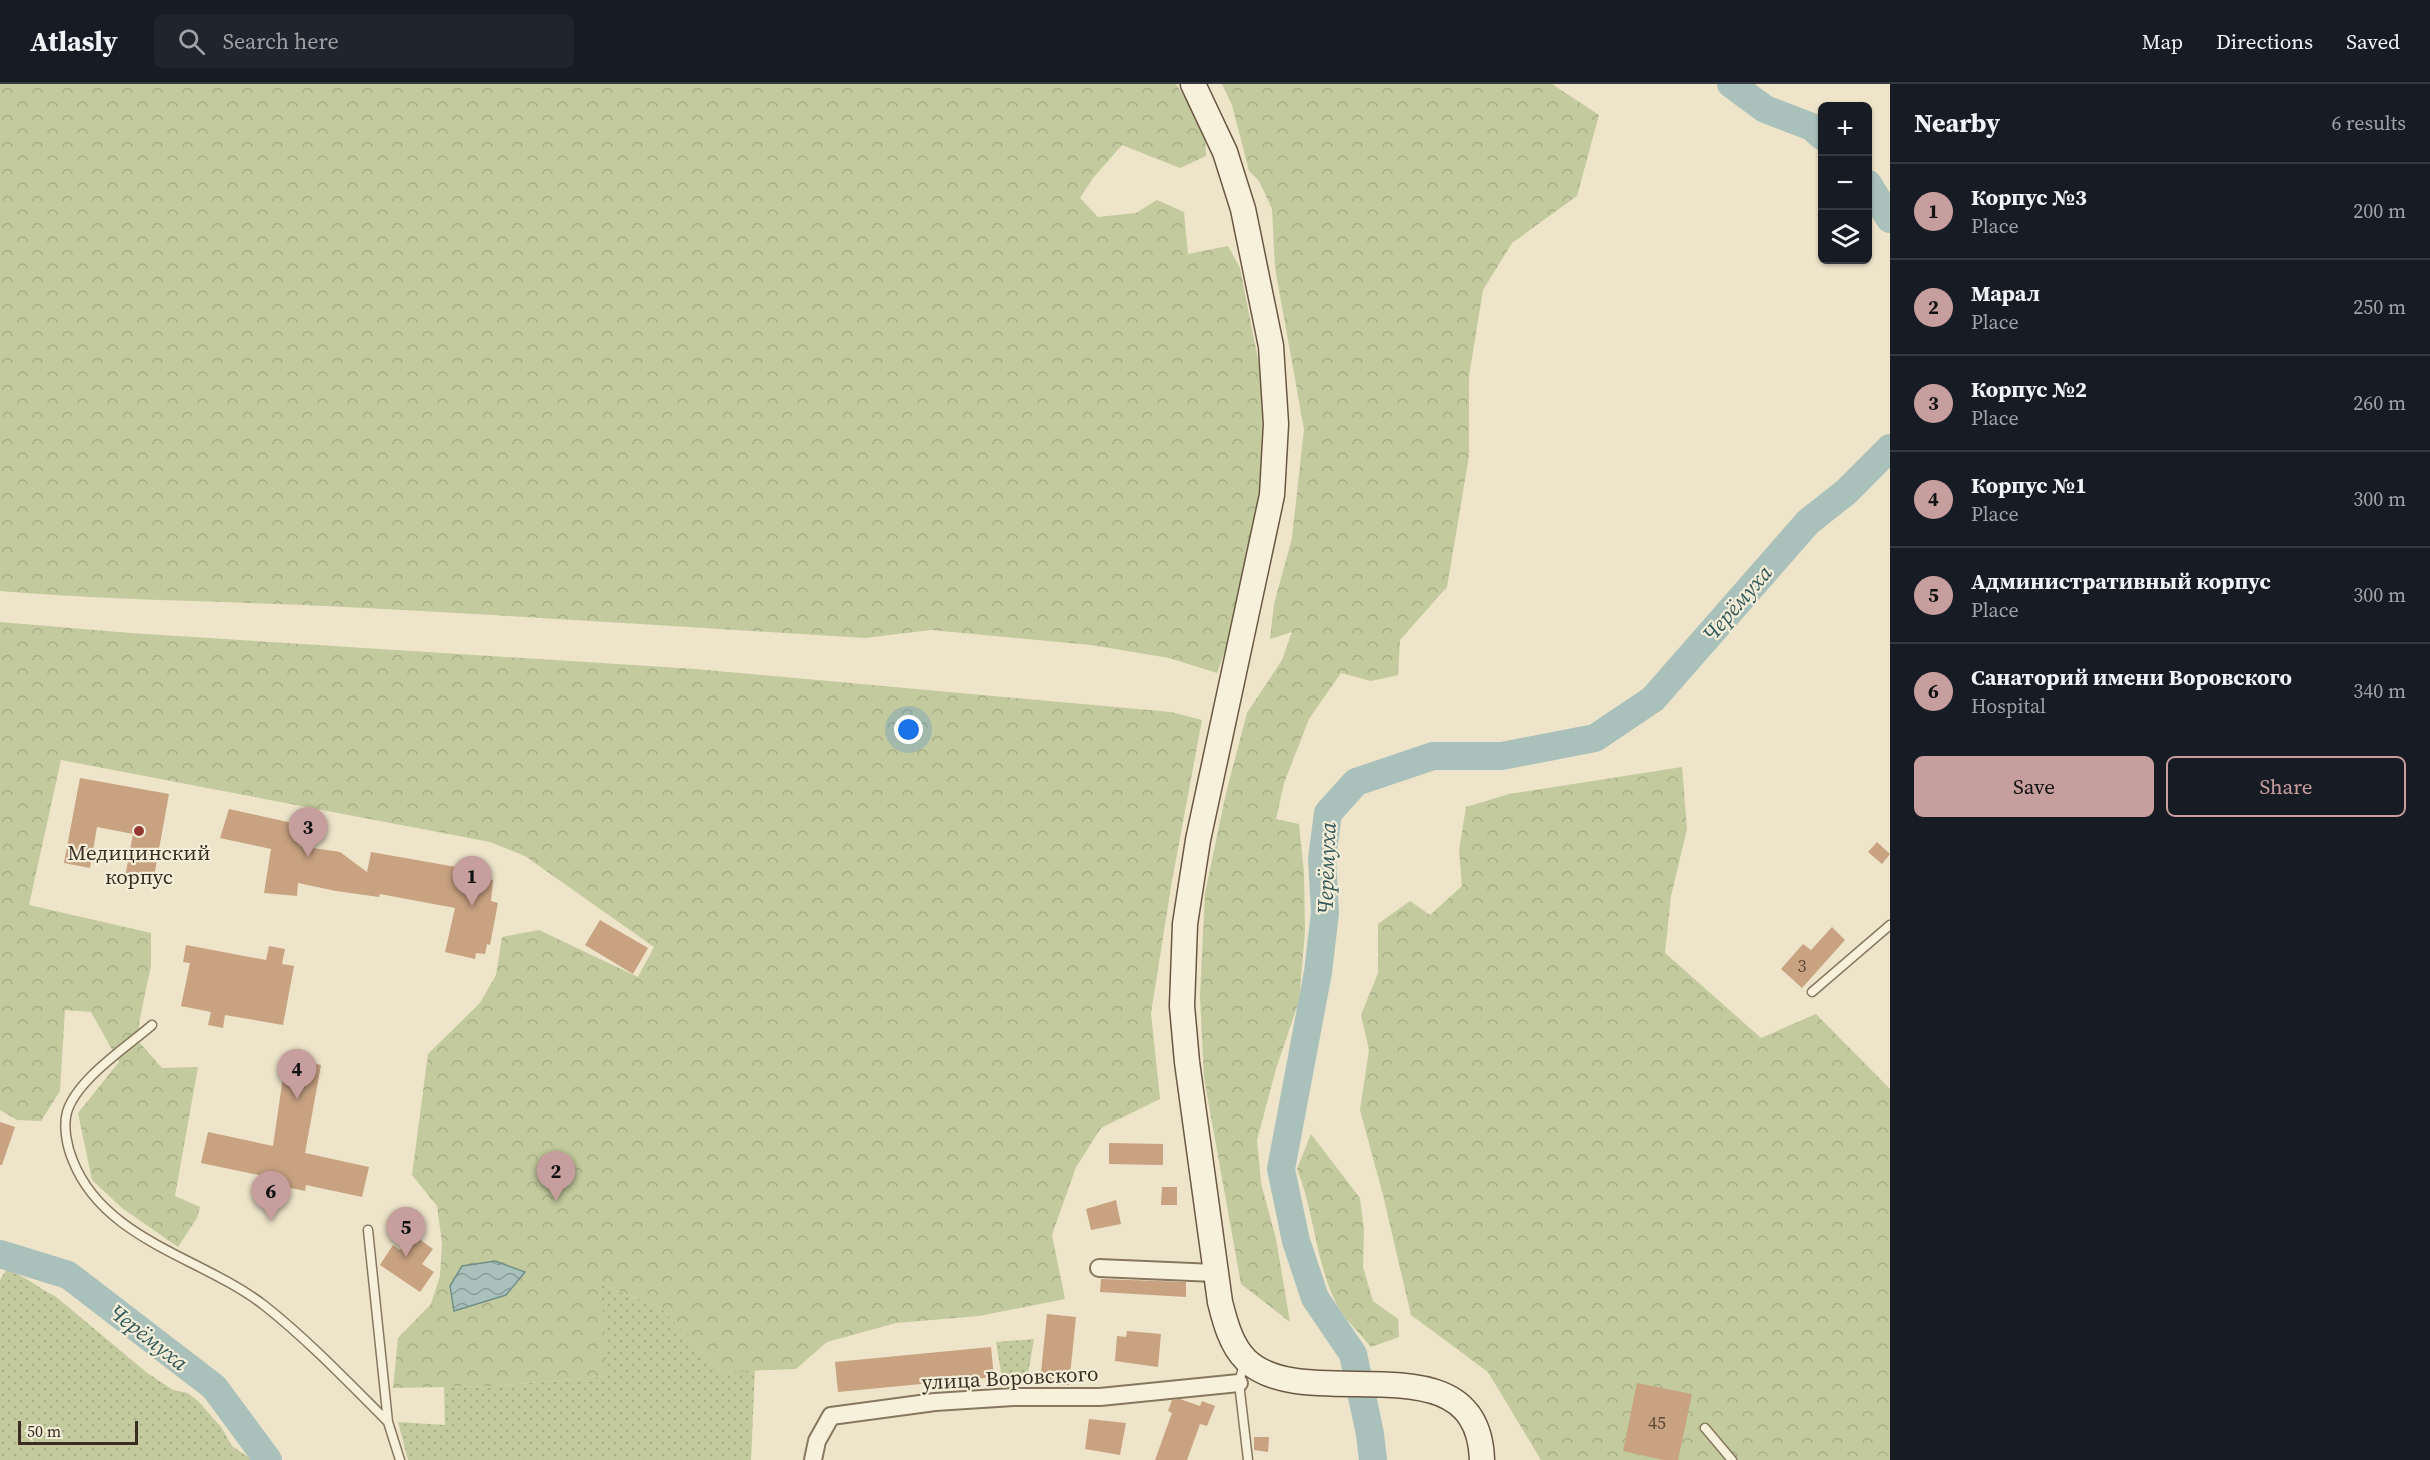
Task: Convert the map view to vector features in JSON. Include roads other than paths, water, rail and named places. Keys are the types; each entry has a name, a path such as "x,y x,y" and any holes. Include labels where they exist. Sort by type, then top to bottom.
{"main road":[{"path":"1193,84 1225,152 1243,209 1271,346 1276,424 1272,495 1198,840 1185,924 1182,1006 1187,1062 1215,1273 1224,1319 1246,1359 1266,1373 1298,1381 1409,1386 1439,1393 1463,1410 1478,1434 1482,1460"}],"street":[{"path":"1099,1268 1215,1273"},
{"name":"улица Воровского","path":"813,1460 817,1441 831,1416 935,1402 1004,1398 1100,1397 1239,1383"}],"lane":[{"path":"1812,992 1890,925"},
{"path":"152,1025 80,1087 67,1113 67,1146 81,1182 111,1216 263,1305 318,1352 388,1422"},
{"path":"368,1230 388,1422 400,1460"},
{"path":"1246,1359 1239,1383 1248,1460"},
{"path":"1705,1428 1732,1460"}],"water":[{"path":"495,1261 525,1272 506,1295 454,1311 450,1286 462,1266"}],"waterway":[{"name":"Черёмуха","path":"1731,84 1765,109 1812,127 1818,132"},
{"name":"Черёмуха","path":"1872,190 1890,219"},
{"name":"Черёмуха","path":"1373,1460 1370,1434 1353,1354 1315,1298 1296,1241 1281,1169 1318,972 1325,913 1322,858 1328,813 1356,782 1433,756 1502,756 1595,738 1653,699 1808,522 1846,492 1890,448"},
{"name":"Черёмуха","path":"0,1254 68,1275 214,1387 268,1460"}],"place":[{"name":"Медицинский корпус","path":"139,831"},
{"name":"Корпус №2","path":"308,857"},
{"name":"Корпус №3","path":"472,906"},
{"name":"Корпус №1","path":"297,1099"},
{"name":"Марал","path":"556,1201"},
{"name":"Санаторий имени Воровского","path":"271,1221"},
{"name":"Административный корпус","path":"406,1257"}]}
